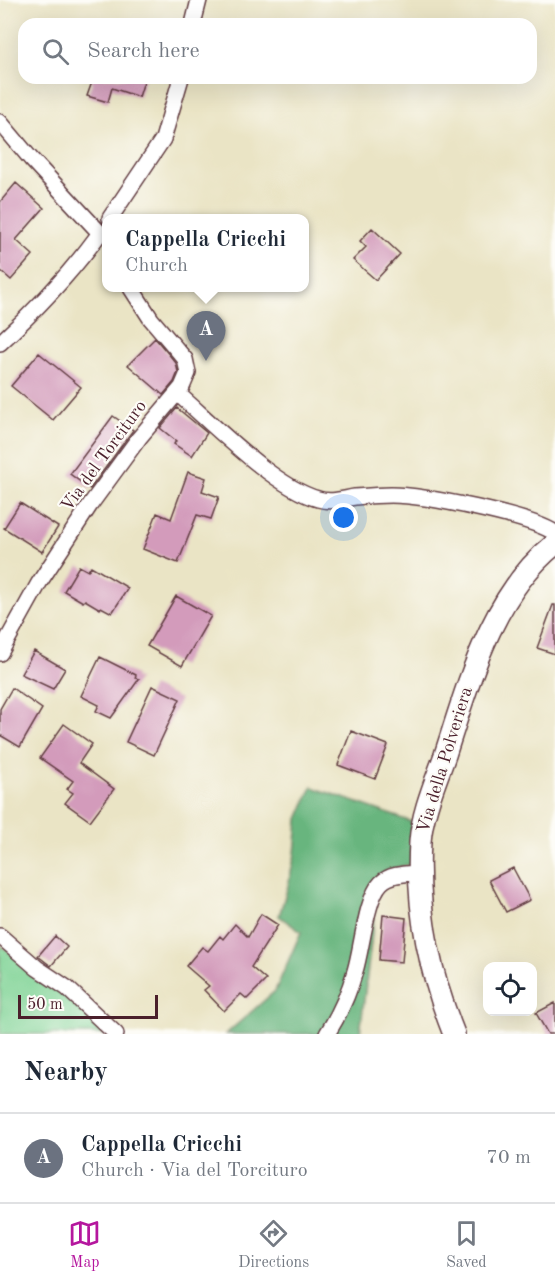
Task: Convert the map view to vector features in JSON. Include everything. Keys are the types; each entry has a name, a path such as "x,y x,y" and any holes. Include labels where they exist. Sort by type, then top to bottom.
{"main road":[{"name":"Via della Polveriera","path":"454,1034 439,996 431,963 423,912 420,839 424,820 477,665 499,614 530,566 555,544"}],"street":[{"path":"194,18 199,0"},
{"path":"113,214 163,139 179,84"},
{"path":"0,122 31,159 102,230"},
{"path":"0,343 37,308 102,236"},
{"name":"Via del Torcituro","path":"0,653 39,583 90,505 138,438 186,380 188,373 185,359 151,320 134,292"},
{"path":"177,393 273,475 291,487 315,498 331,501 375,496 416,497 529,522 555,533"},
{"path":"327,1034 341,1008 355,972 370,905 376,889 387,878 395,875 420,873"},
{"path":"0,936 37,968 67,988 116,1034"}],"green space":[{"path":"312,787 415,823 412,864 390,869 379,875 360,1034 226,1034 275,991 301,932 279,916 295,854 298,819"},
{"path":"0,945 73,1000 107,1034 0,1034"}],"building":[{"path":"91,84 143,84 139,97 112,88 108,102 87,96"},
{"path":"16,183 44,208 16,240 33,255 11,280 0,270 0,202"},
{"path":"372,228 400,254 376,280 353,260 366,247 360,241"},
{"path":"155,338 176,363 178,372 174,382 163,395 128,365"},
{"path":"39,353 81,387 53,420 11,386"},
{"path":"177,408 207,433 192,456 174,444 176,441 160,428"},
{"path":"113,416 133,430 90,489 70,474"},
{"path":"188,472 206,478 202,491 219,497 211,519 197,515 178,563 143,549 157,513 171,519"},
{"path":"20,503 58,527 42,552 4,528"},
{"path":"79,566 88,571 91,566 128,588 112,613 85,600 83,602 64,591"},
{"path":"176,596 211,616 182,666 147,646"},
{"path":"553,605 555,605 555,654 537,648"},
{"path":"34,651 65,669 53,689 21,674"},
{"path":"100,657 136,675 135,678 139,679 111,718 96,711 99,705 81,696"},
{"path":"152,686 180,699 154,755 126,742"},
{"path":"12,688 42,709 20,747 0,735 0,709"},
{"path":"64,724 92,744 79,763 114,789 90,821 65,803 73,793 67,789 73,781 40,758"},
{"path":"351,731 388,745 375,779 338,765"},
{"path":"513,868 530,900 506,912 489,880"},
{"path":"261,914 278,925 251,967 266,980 247,999 241,994 224,1011 204,990 209,986 186,966 202,947 208,951 220,936 223,939 235,924 248,937"},
{"path":"383,915 406,918 402,962 379,960"},
{"path":"55,936 67,947 51,966 38,956"},
{"path":"555,1003 555,1034 548,1034 537,1012"}],"place":[{"name":"Cappella Cricchi","path":"206,361"}]}
